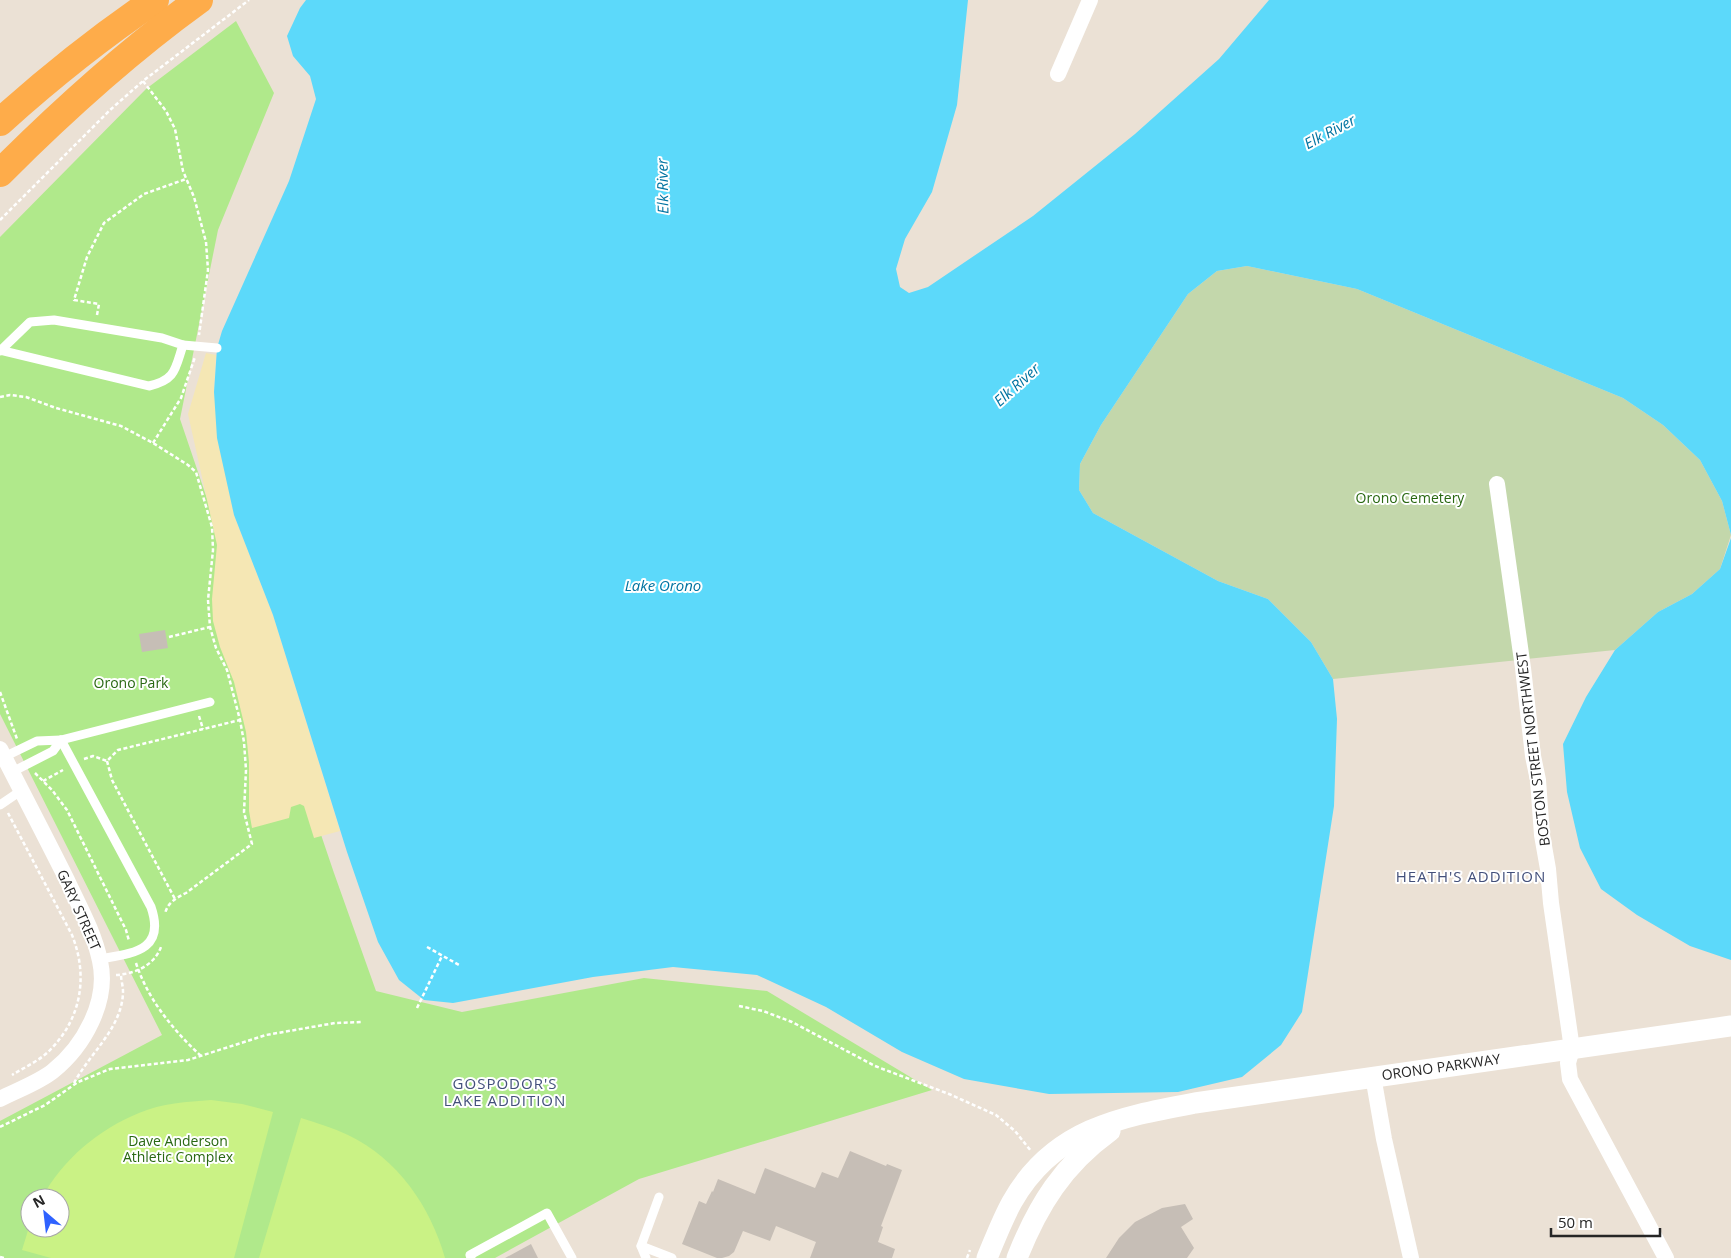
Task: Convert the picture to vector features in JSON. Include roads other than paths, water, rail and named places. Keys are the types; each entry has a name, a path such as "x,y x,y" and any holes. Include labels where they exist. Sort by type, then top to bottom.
{"highway":[{"path":"0,122 54,75 101,38 155,0"},
{"path":"0,173 80,96 173,19 199,0"}],"street":[{"path":"1058,74 1090,0"},
{"name":"BOSTON STREET NORTHWEST","path":"1497,484 1524,668 1533,756 1538,780 1542,834 1572,1049 1568,1063 1570,1079 1666,1258"},
{"name":"GARY STREET","path":"0,1099 53,1071 76,1047 85,1034 99,1002 101,983 100,960 90,930 2,753"},
{"name":"ORONO PARKWAY","path":"1151,1111 1373,1076 1731,1026"},
{"path":"1373,1076 1386,1148 1411,1258"},
{"path":"988,1258 1013,1201 1026,1181 1042,1163 1060,1148 1080,1136 1121,1118 1151,1111"},
{"path":"1017,1258 1040,1207 1056,1182 1074,1161 1112,1130 1151,1111"}],"lane":[{"path":"0,350 30,322 54,320 162,338 183,345 217,348"},
{"path":"0,350 149,386 164,383 174,372 183,345"},
{"path":"2,753 37,741 61,740 210,702"},
{"path":"12,772 53,751 61,740"},
{"path":"61,740 151,907 154,918 154,930 148,944 139,951 100,960"},
{"path":"2,805 22,790"},
{"path":"646,1258 640,1246 659,1197"},
{"path":"472,1258 470,1255 547,1213 572,1258"},
{"path":"640,1246 672,1258"}],"water":[{"name":"Lake Orono","path":"306,0 968,0 957,105 932,192 905,239 896,269 900,287 909,293 928,287 1033,216 1135,134 1219,59 1269,0 1731,0 1731,535 1722,501 1700,460 1663,425 1623,398 1357,289 1247,266 1217,271 1188,294 1101,425 1080,464 1079,490 1093,513 1218,581 1268,599 1311,642 1333,679 1337,719 1334,806 1302,1012 1281,1045 1242,1077 1178,1092 1049,1094 964,1079 902,1052 826,1007 757,975 673,967 593,977 453,1003 424,1000 399,980 378,942 347,852 273,615 234,515 217,438 214,392 217,348 222,331 289,181 316,99 310,76 293,56 287,36 300,8"},
{"path":"1731,538 1731,960 1690,946 1637,915 1601,889 1580,848 1567,792 1563,744 1586,697 1615,650 1658,612 1692,594 1720,569"}],"district":[{"name":"HEATH'S ADDITION","path":"1471,877"},
{"name":"GOSPODOR'S LAKE ADDITION","path":"505,1092"}],"water label":[{"name":"Elk River","path":"1330,132"},
{"name":"Elk River","path":"663,186"},
{"name":"Elk River","path":"1017,385"}],"park label":[{"name":"Orono Cemetery","path":"1410,498"},
{"name":"Orono Park","path":"131,683"},
{"name":"Dave Anderson Athletic Complex","path":"178,1150"}]}
